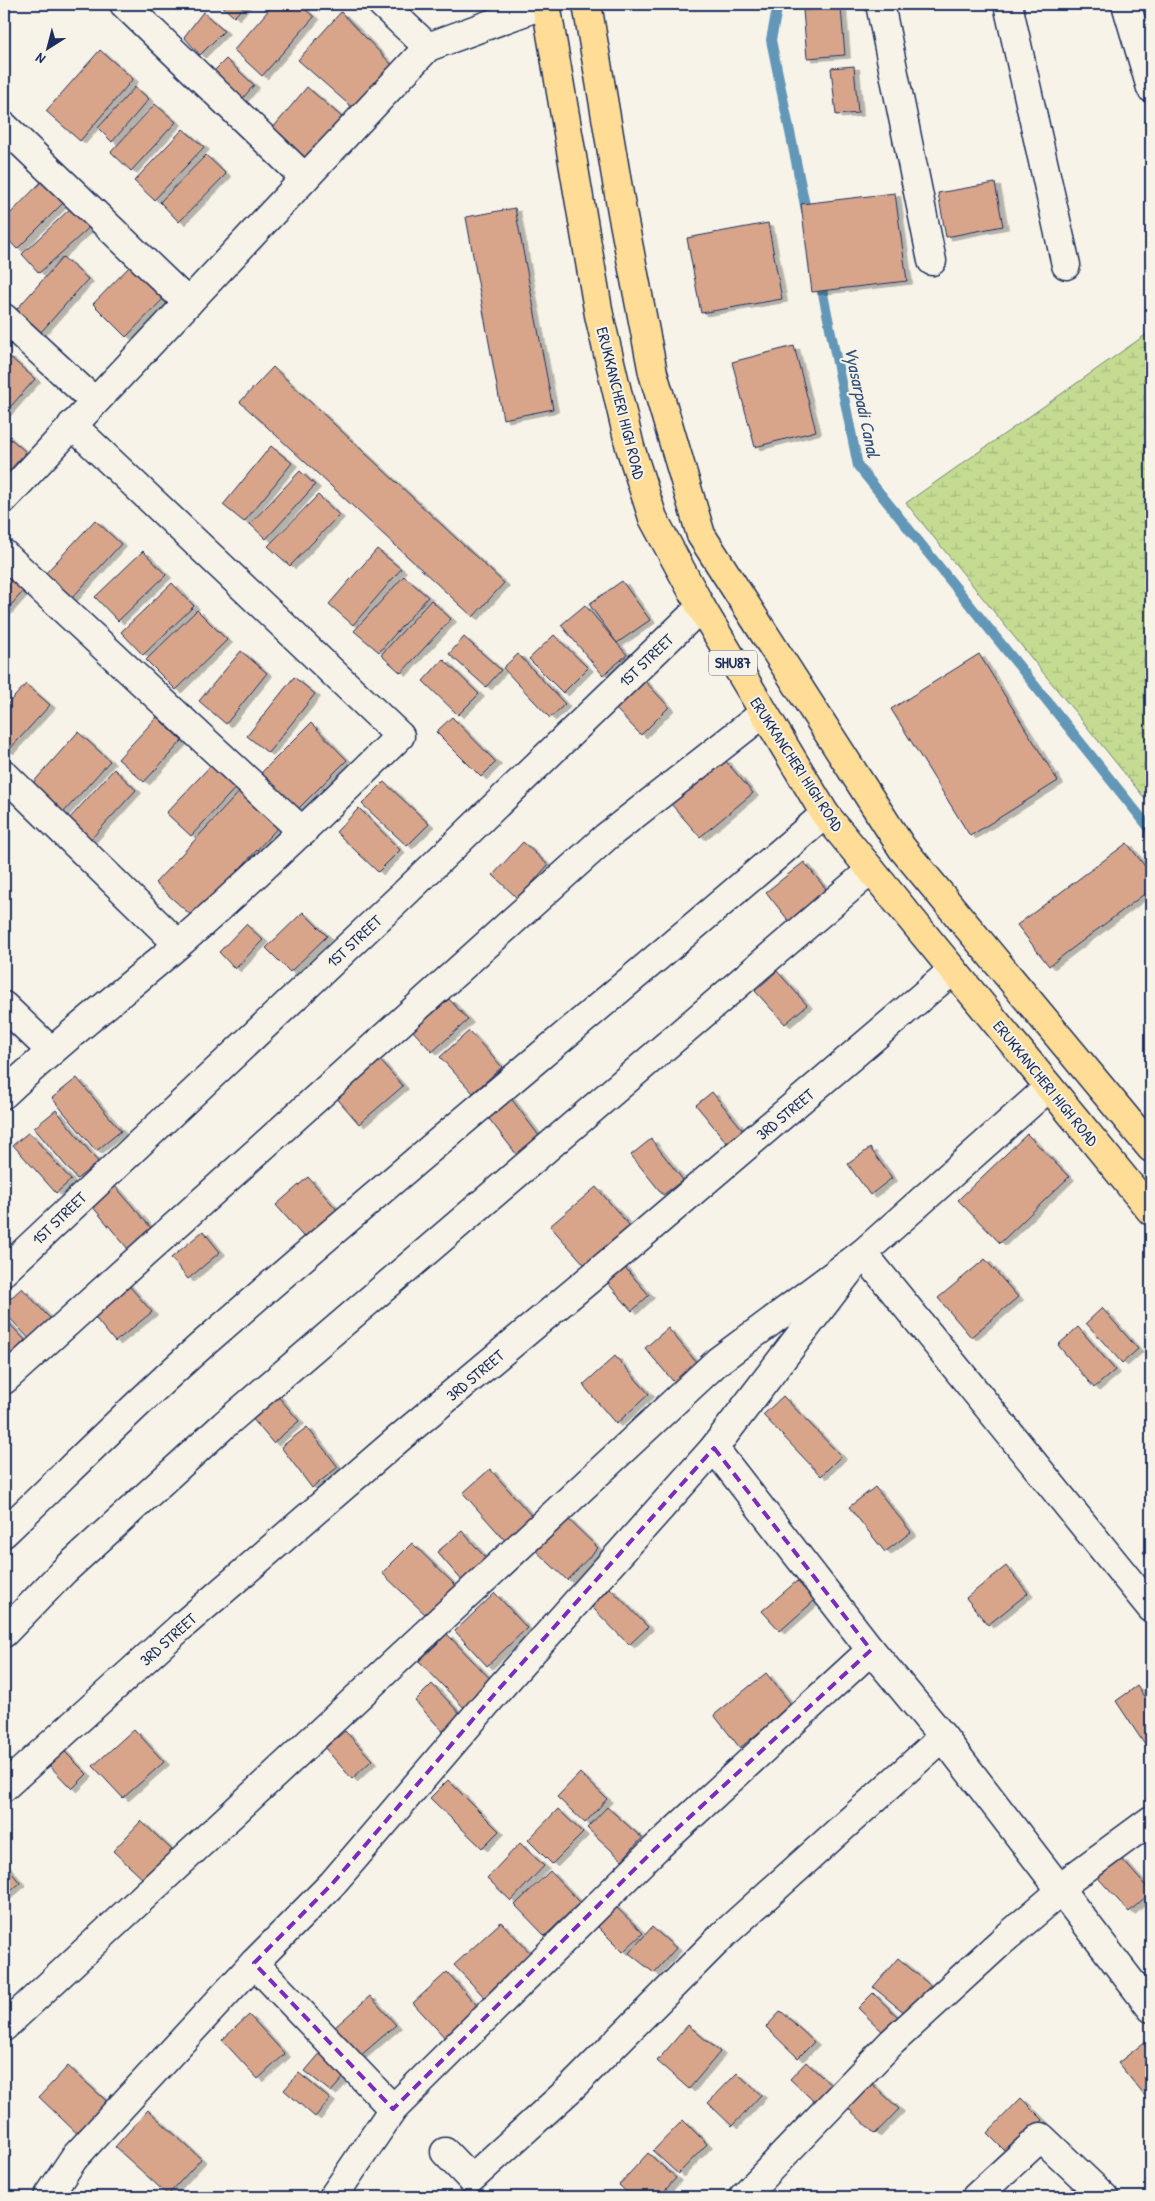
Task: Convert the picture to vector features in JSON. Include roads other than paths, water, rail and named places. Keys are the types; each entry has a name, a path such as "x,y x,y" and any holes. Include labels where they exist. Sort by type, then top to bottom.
{"main road":[{"name":"ERUKKANCHERI HIGH ROAD","path":"546,4 599,315 630,447 653,518 701,607 825,814 1151,1211"},
{"name":"SHU87","path":"587,4 622,212 653,373 701,535 902,848 1151,1148"}],"street":[{"path":"124,4 305,178"},
{"path":"382,4 428,48"},
{"path":"4,499 94,401 428,48 546,4"},
{"path":"880,4 932,261"},
{"path":"1008,4 1066,265"},
{"path":"1126,4 1151,88"},
{"path":"4,126 188,303"},
{"path":"4,318 94,401"},
{"path":"4,1094 50,1050 178,944 303,832 400,736 72,425"},
{"path":"4,554 303,832"},
{"name":"1ST STREET","path":"4,1271 402,896 701,607"},
{"path":"4,1380 606,837 764,713"},
{"path":"4,774 178,944"},
{"path":"4,1533 209,1339 437,1143 666,952 825,814"},
{"path":"4,1633 64,1571 224,1424 871,870"},
{"name":"3RD STREET","path":"4,1787 184,1624 395,1441 616,1257 953,970"},
{"path":"4,1006 50,1050"},
{"path":"4,2026 718,1361 863,1253 1049,1087"},
{"path":"48,2197 74,2158 254,1963 332,1884 498,1690 714,1448 863,1253"},
{"path":"863,1253 1151,1608"},
{"path":"714,1448 871,1650 943,1738 1151,2008"},
{"path":"333,2197 393,2109 655,1849 871,1650"},
{"path":"444,2152 471,2179 570,2089 723,1935 943,1738"},
{"path":"743,2197 892,2042 1001,1942 1061,1891 1064,1884 1151,1820"},
{"path":"254,1963 393,2109"},
{"path":"976,2197 1041,2137 1104,2197"}],"waterway":[{"name":"Vyasarpadi Canal","path":"778,4 771,40 807,215"},
{"name":"Vyasarpadi Canal","path":"820,279 858,466 1151,830"}]}
